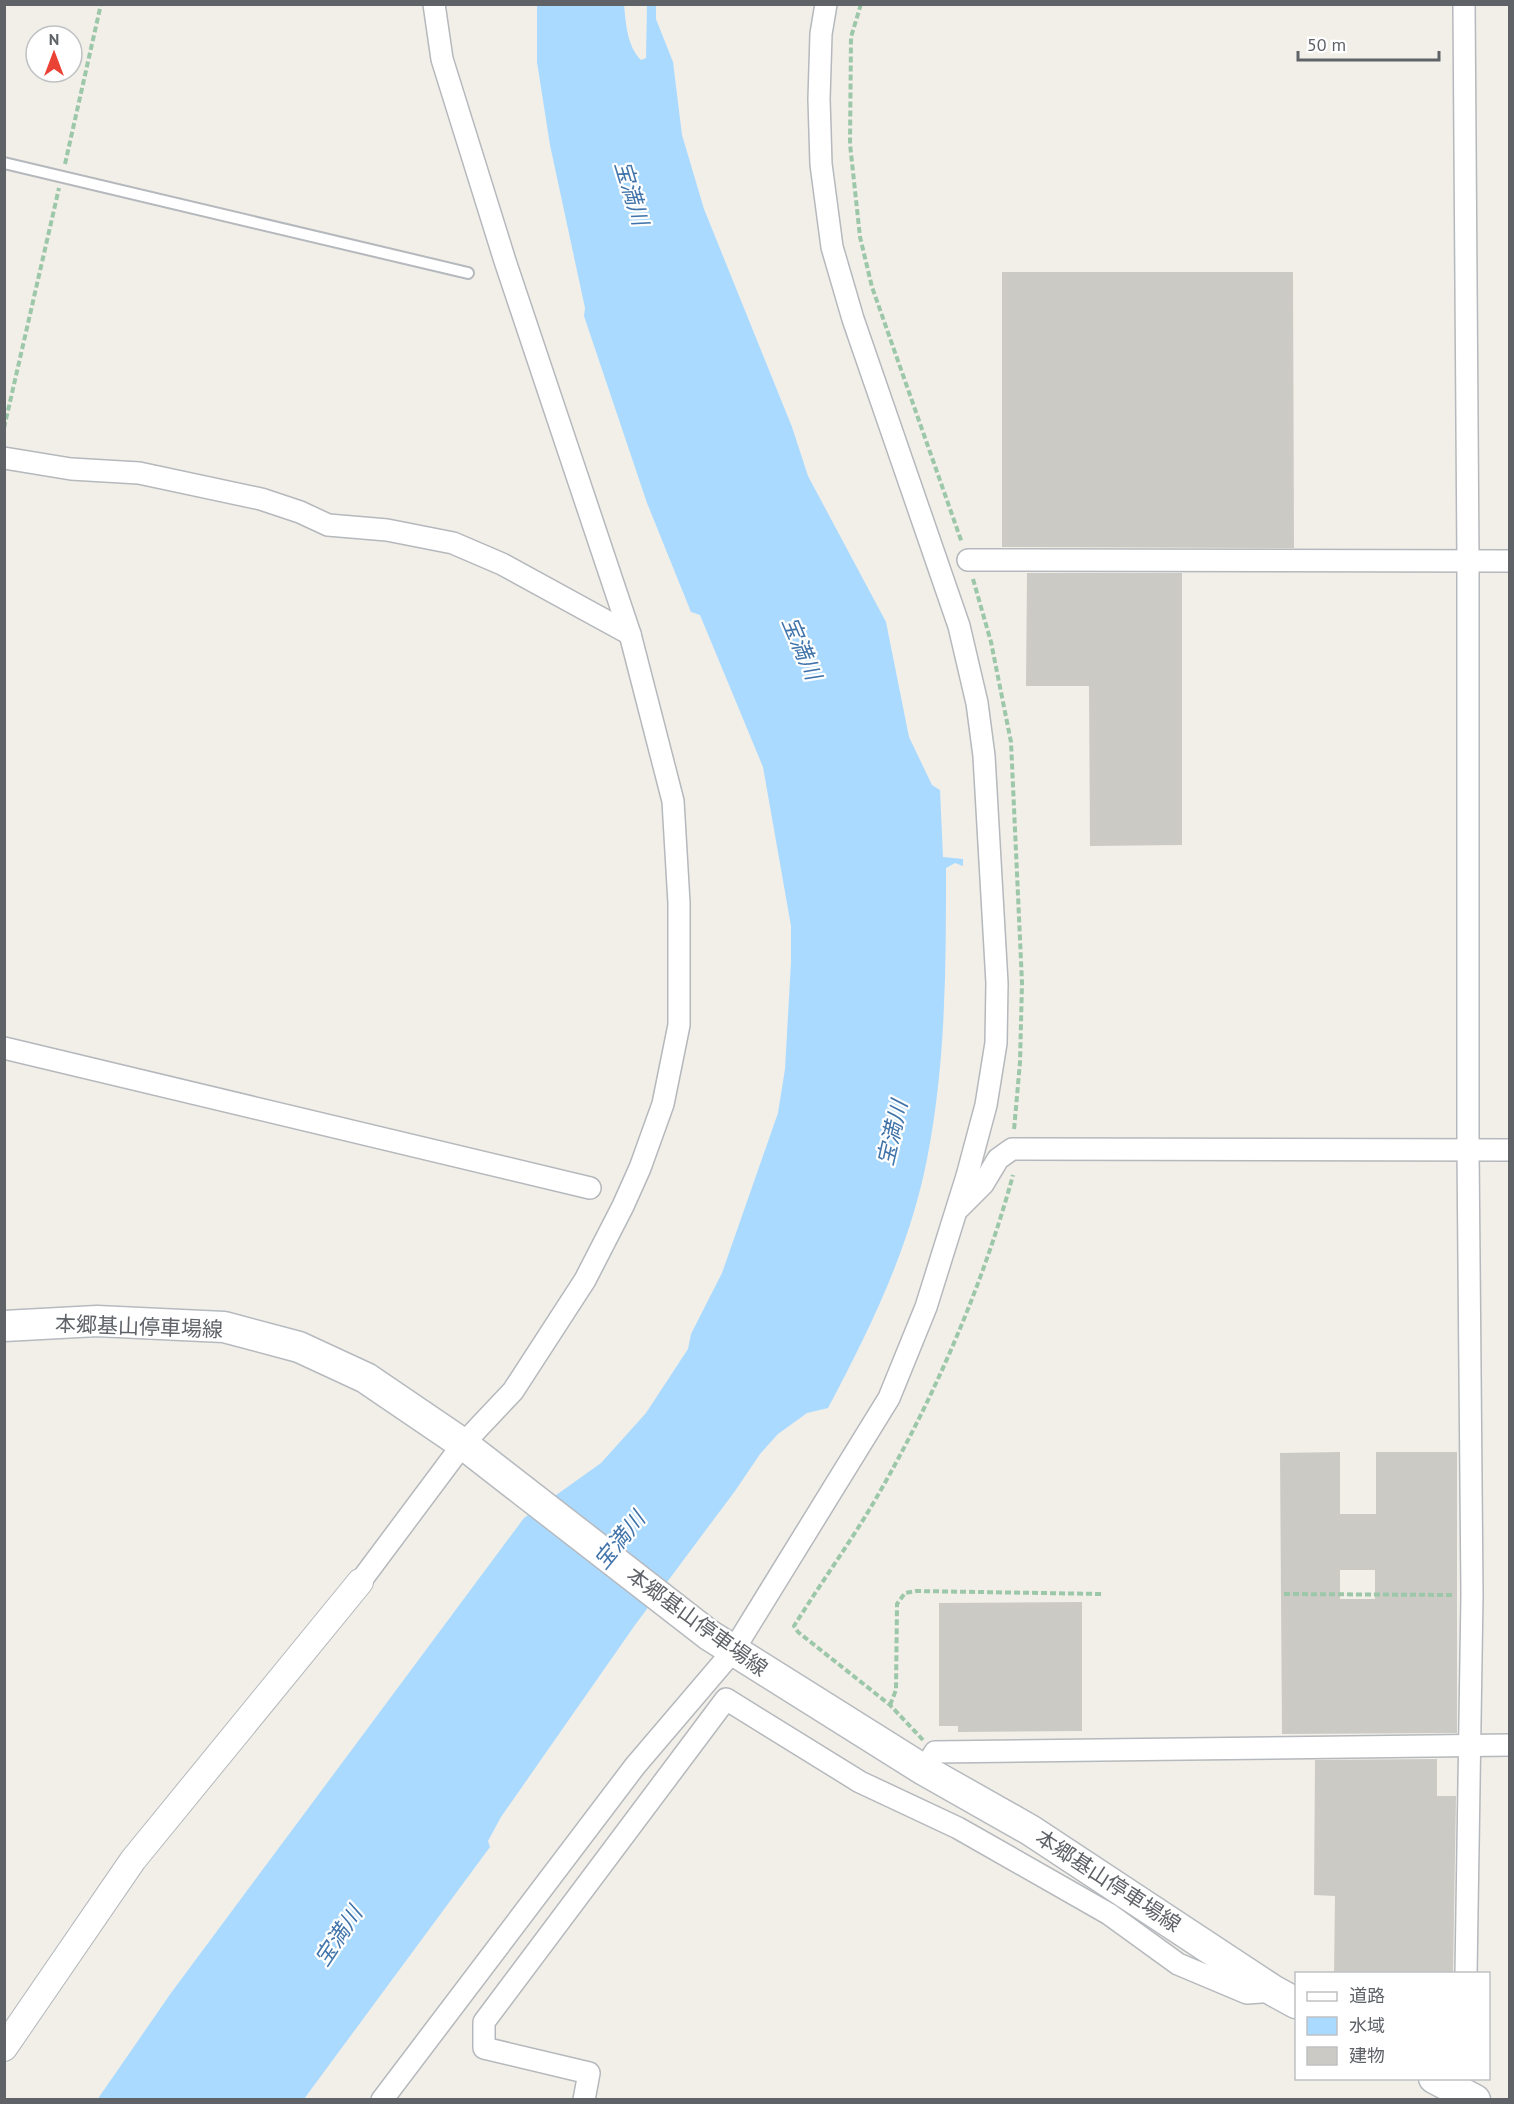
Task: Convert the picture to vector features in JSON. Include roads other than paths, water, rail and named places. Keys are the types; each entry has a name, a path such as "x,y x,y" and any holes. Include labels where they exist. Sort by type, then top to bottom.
{"main road":[{"name":"本郷基山停車場線","path":"4,1326 96,1321 224,1327 299,1347 366,1378 467,1448 721,1643 930,1761 1030,1830 1285,1997"},
{"path":"1436,2080 1467,2093"}],"street":[{"path":"4,2048 133,1860 513,1391 585,1280 640,1168 663,1104 679,1025 679,903 673,801 630,634 491,216 442,59 434,4"},
{"path":"382,2100 635,1766 824,1500 889,1398 926,1307 986,1105 996,1043 997,983 984,756 977,703 959,626 857,330 832,247 821,164 819,99 821,34 826,4"},
{"path":"1464,4 1472,1595 1466,1972"},
{"path":"4,458 71,469 139,473 261,499 300,512 328,525 387,530 453,543 502,564 630,634"},
{"path":"968,560 1509,561"},
{"path":"4,1048 590,1188"},
{"path":"955,1212 983,1184 998,1160 1012,1149 1509,1150"},
{"path":"584,2100 589,2073 484,2048 484,2022 726,1699 860,1782 958,1828 1109,1914 1178,1964 1247,1994 1285,1997"},
{"path":"930,1761 1509,1744"}],"lane":[{"path":"4,163 468,273"}],"water":[{"name":"宝満川","path":"537,5 624,5 630,41 641,60 646,58 647,5 656,5 656,19 673,62 682,135 704,209 792,427 808,476 886,622 909,737 932,785 940,790 943,857 963,859 963,866 955,863 946,868 945,978 941,1051 927,1159 910,1224 887,1287 828,1408 807,1413 778,1434 760,1454 635,1625 501,1817 488,1841 490,1847 304,2099 97,2100 171,1993 524,1518 601,1463 646,1413 688,1349 691,1334 722,1273 778,1113 785,1069 791,926 763,767 700,615 691,612 647,503 584,316 585,308 550,145 537,62"}]}
